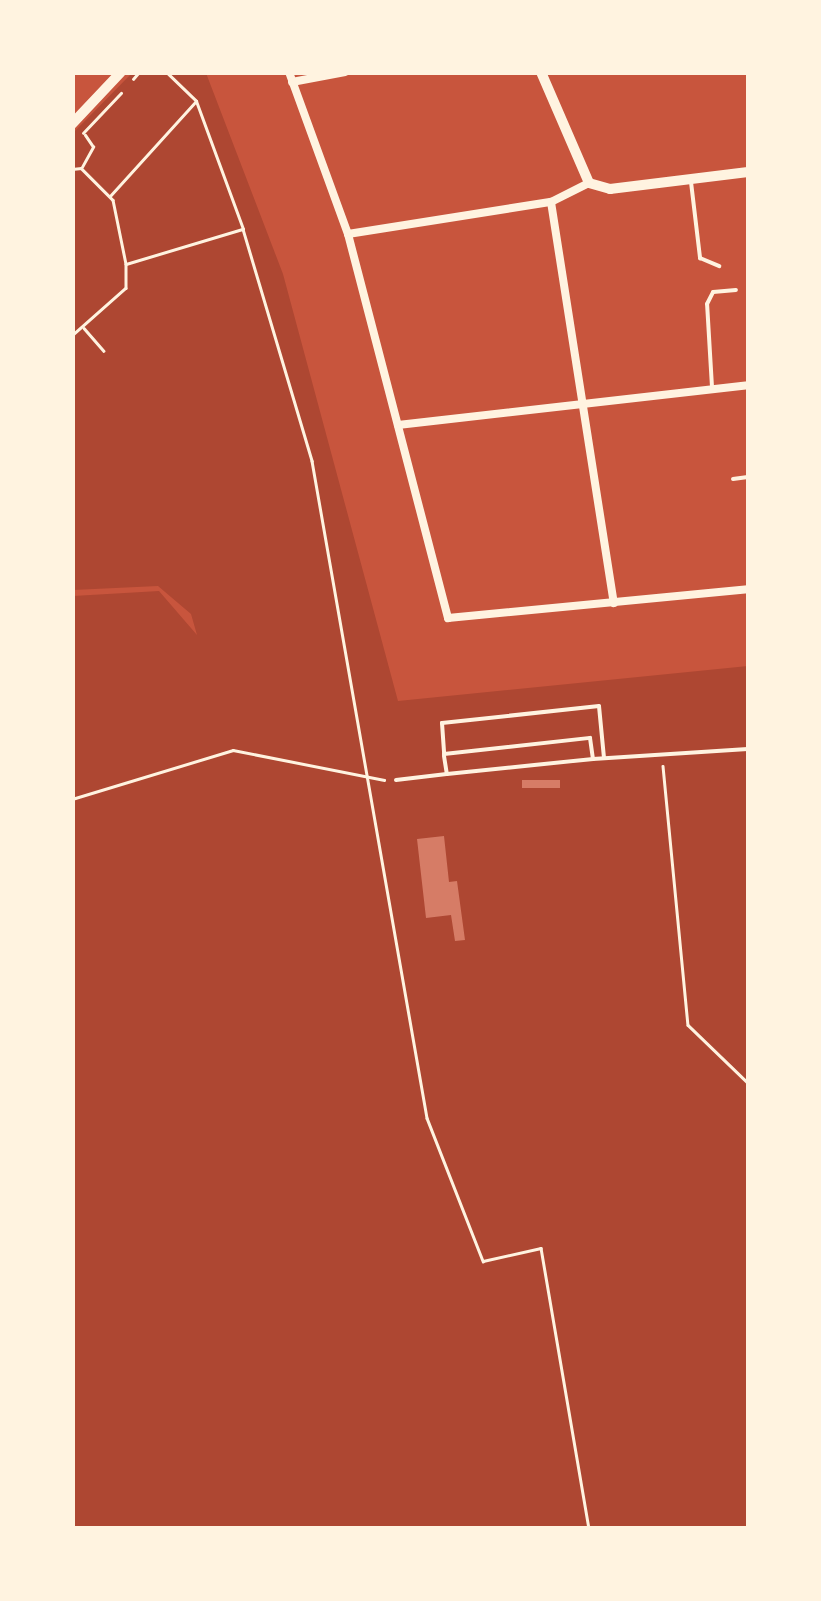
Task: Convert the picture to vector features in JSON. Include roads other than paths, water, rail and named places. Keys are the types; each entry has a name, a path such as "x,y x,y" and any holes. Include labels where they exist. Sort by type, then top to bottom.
{"street":[{"path":"72,124 122,72"},
{"path":"345,72 290,77 348,234 448,618 748,589"},
{"path":"541,72 590,183"},
{"path":"348,234 551,202 590,183 610,189 748,172"},
{"path":"551,202 614,602"},
{"path":"398,425 748,385"}],"lane":[{"path":"691,179 700,258 719,266"},
{"path":"712,389 706,304 713,292 736,290"},
{"path":"733,479 748,477"},
{"path":"447,774 442,722 598,706 604,758"},
{"path":"444,754 590,738 593,759"},
{"path":"396,780 604,758 748,749"}]}
